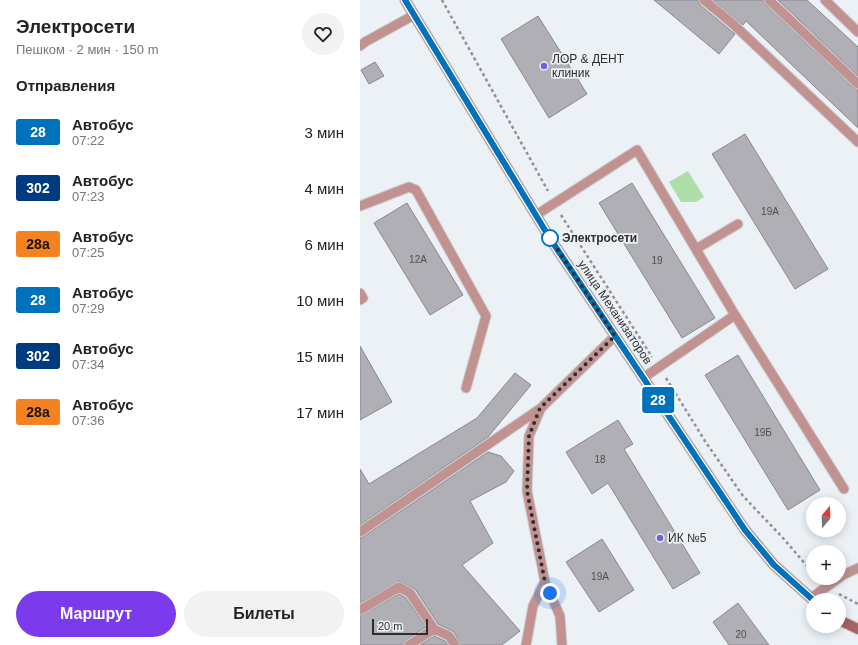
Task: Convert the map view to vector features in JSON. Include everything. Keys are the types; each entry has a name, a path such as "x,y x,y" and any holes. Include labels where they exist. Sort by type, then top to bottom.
{"main road":[{"name":"улица Механизаторов","path":"405,0 536,215 745,530 774,565 806,594"},
{"path":"846,623 858,629"}],"lane":[{"path":"704,0 734,24 858,142"},
{"path":"769,0 858,84"},
{"path":"825,0 858,32"},
{"path":"360,46 414,15"},
{"path":"536,215 637,150 735,314 844,489"},
{"path":"360,206 409,187 416,190 486,316 466,388"},
{"path":"696,249 738,224"},
{"path":"360,293 363,298 360,300"},
{"path":"643,378 735,314"},
{"path":"360,532 540,408 615,336"},
{"path":"540,408 529,436 527,491 545,582 560,616 562,645"},
{"path":"820,593 843,575 858,568"},
{"path":"526,645 534,606 545,582"},
{"path":"360,610 399,587 410,593 434,630 449,636 455,645"},
{"path":"409,645 434,630"}],"path":[{"path":"442,0 554,203 705,441 744,496 806,565"}],"green space":[{"path":"688,171 704,197 696,202 681,202 669,182"}],"building":[{"path":"654,0 698,0 700,5 735,34 719,54"},
{"path":"713,0 763,0 765,4 854,88 858,90 858,128 746,21 743,25"},
{"path":"778,0 807,0 858,47 858,76"},
{"name":"ЛОР & ДЕНТ клиник","path":"538,16 587,94 549,118 501,39"},
{"path":"375,62 384,76 369,84 361,70"},
{"path":"745,134 828,269 795,289 712,154"},
{"path":"632,183 715,318 682,338 599,203"},
{"path":"407,203 463,295 430,315 374,223"},
{"path":"360,346 392,402 360,420"},
{"path":"738,355 820,490 809,497 806,497 806,499 788,510 705,375"},
{"path":"515,373 531,385 488,437 360,525 360,469 369,484 477,418"},
{"path":"618,420 633,444 624,449 700,573 673,589 608,483 592,494 566,452"},
{"path":"488,452 501,456 514,471 506,482 470,501 493,543 462,565 520,631 502,645 461,645 454,632 438,624 415,589 399,581 360,603 360,538"},
{"path":"602,539 634,590 599,612 566,562"},
{"path":"399,594 406,598 426,627 406,640 403,645 360,645 360,616"},
{"path":"738,603 769,645 729,645 713,622"},
{"path":"434,636 445,641 448,645 420,645"}],"bus line":[{"name":"28","path":"405,0 551,240 745,530 774,565 806,594"}],"place":[{"name":"ЛОР & ДЕНТ клиник","path":"544,66"},
{"name":"Электросети","path":"550,238"},
{"name":"ИК №5","path":"660,538"}],"route":[{"path":"550,238 615,336 540,408 529,436 527,491 545,582 550,593"}]}
